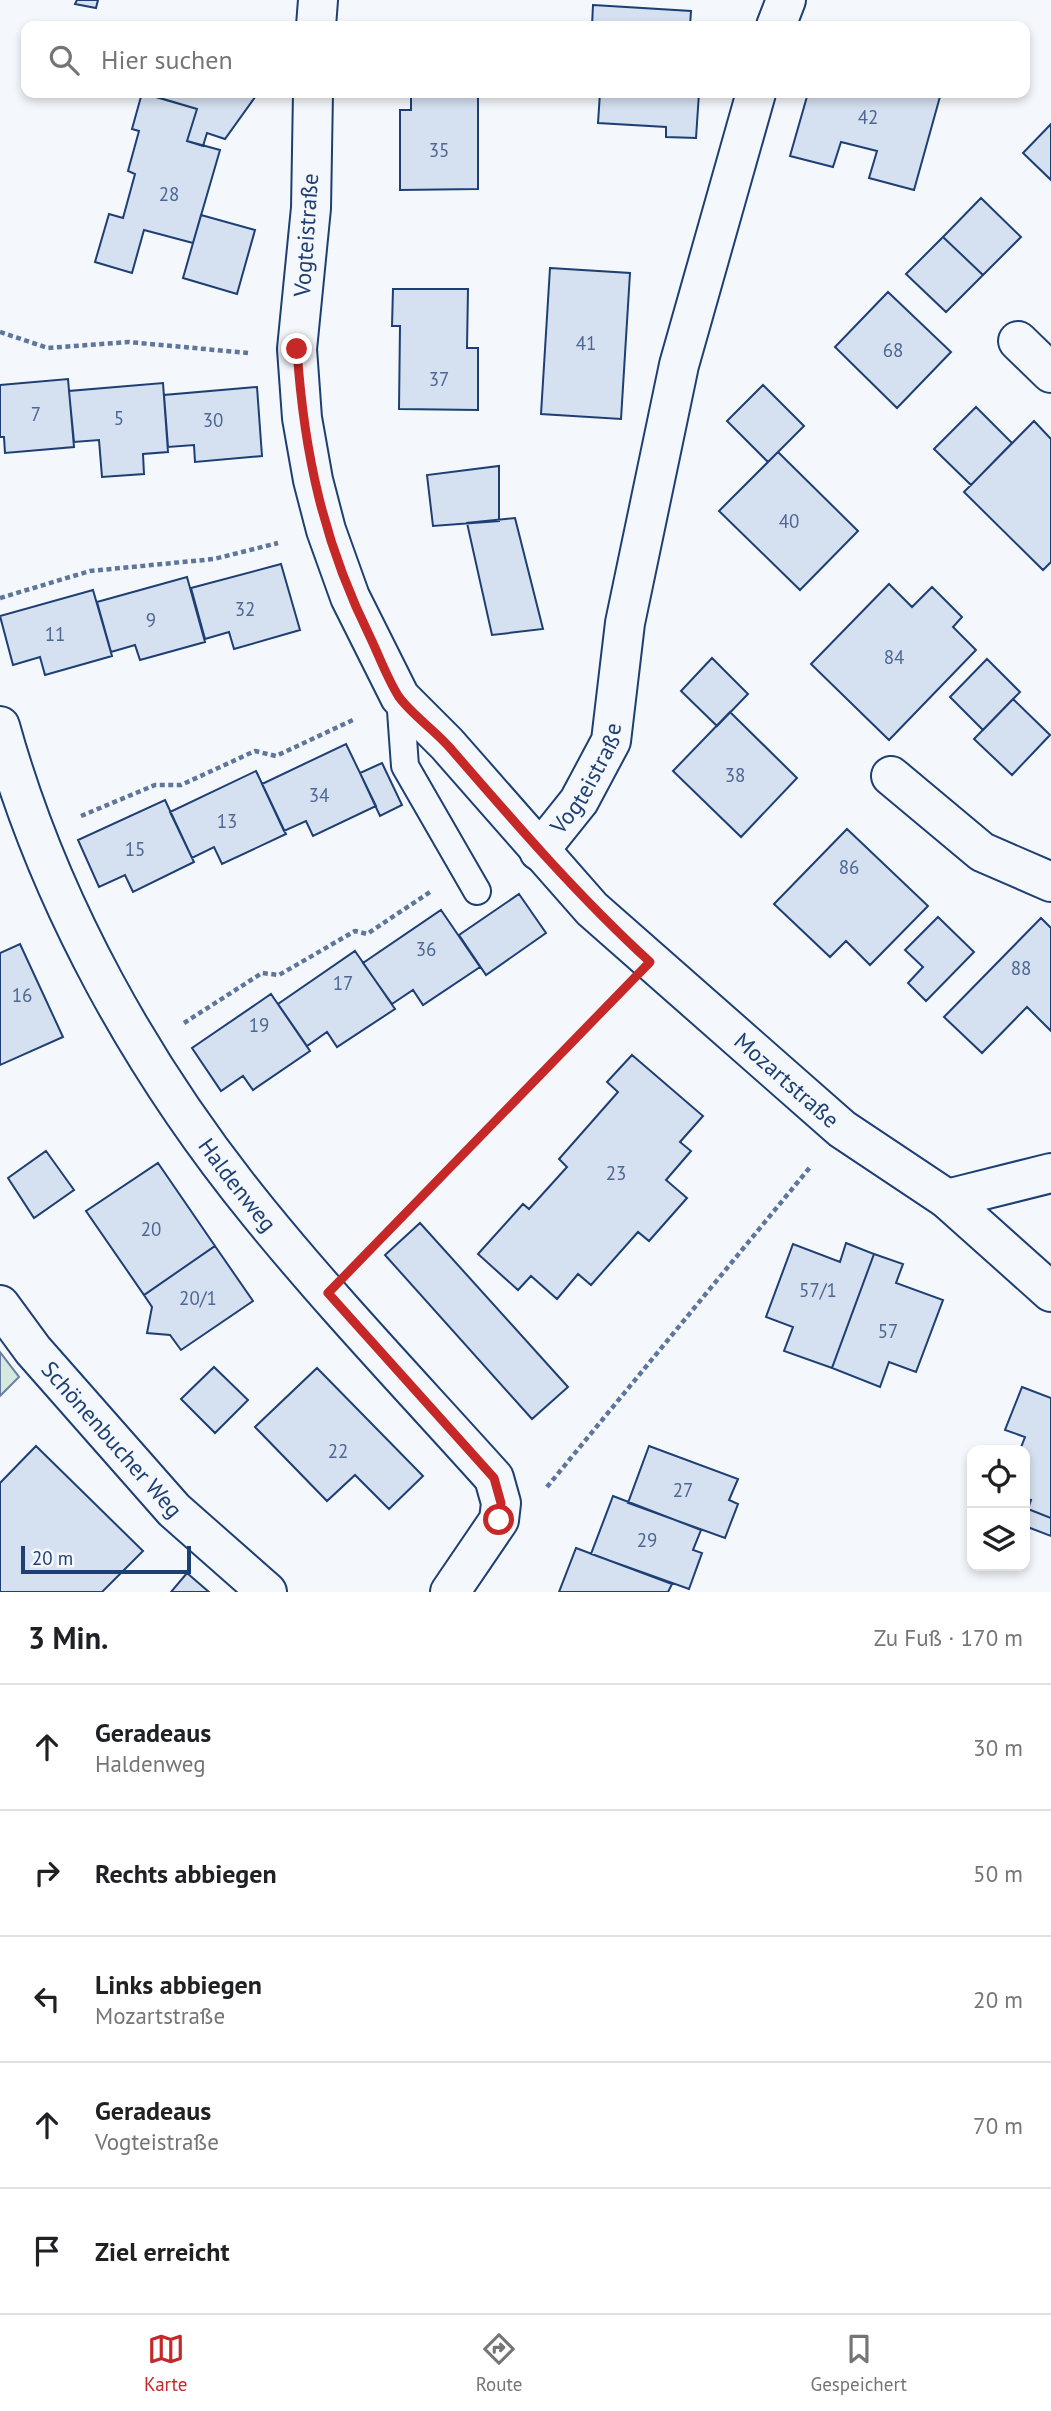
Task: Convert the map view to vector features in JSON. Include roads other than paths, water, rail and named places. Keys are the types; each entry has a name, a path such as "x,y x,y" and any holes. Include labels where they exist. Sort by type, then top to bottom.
{"street":[{"path":"316,21 318,0"},
{"path":"778,21 786,0"},
{"name":"Vogteistraße","path":"313,98 311,208 297,349 302,418 313,480 326,530 350,597 400,697 447,744 539,851 579,801 611,741 625,623 678,365 755,98"},
{"path":"1018,341 1051,373"},
{"name":"Haldenweg","path":"0,726 35,837 80,938 142,1050 258,1212 494,1478 501,1503 499,1520 450,1592"},
{"path":"891,776 982,852 1051,882"},
{"name":"Mozartstraße","path":"539,851 592,909 842,1129 947,1199 1051,1293"},
{"path":"947,1199 1051,1173"},
{"name":"Schönenbucher Weg","path":"0,1305 33,1350 174,1510 267,1592"}],"lane":[{"path":"400,697 405,766 470,880"}]}
